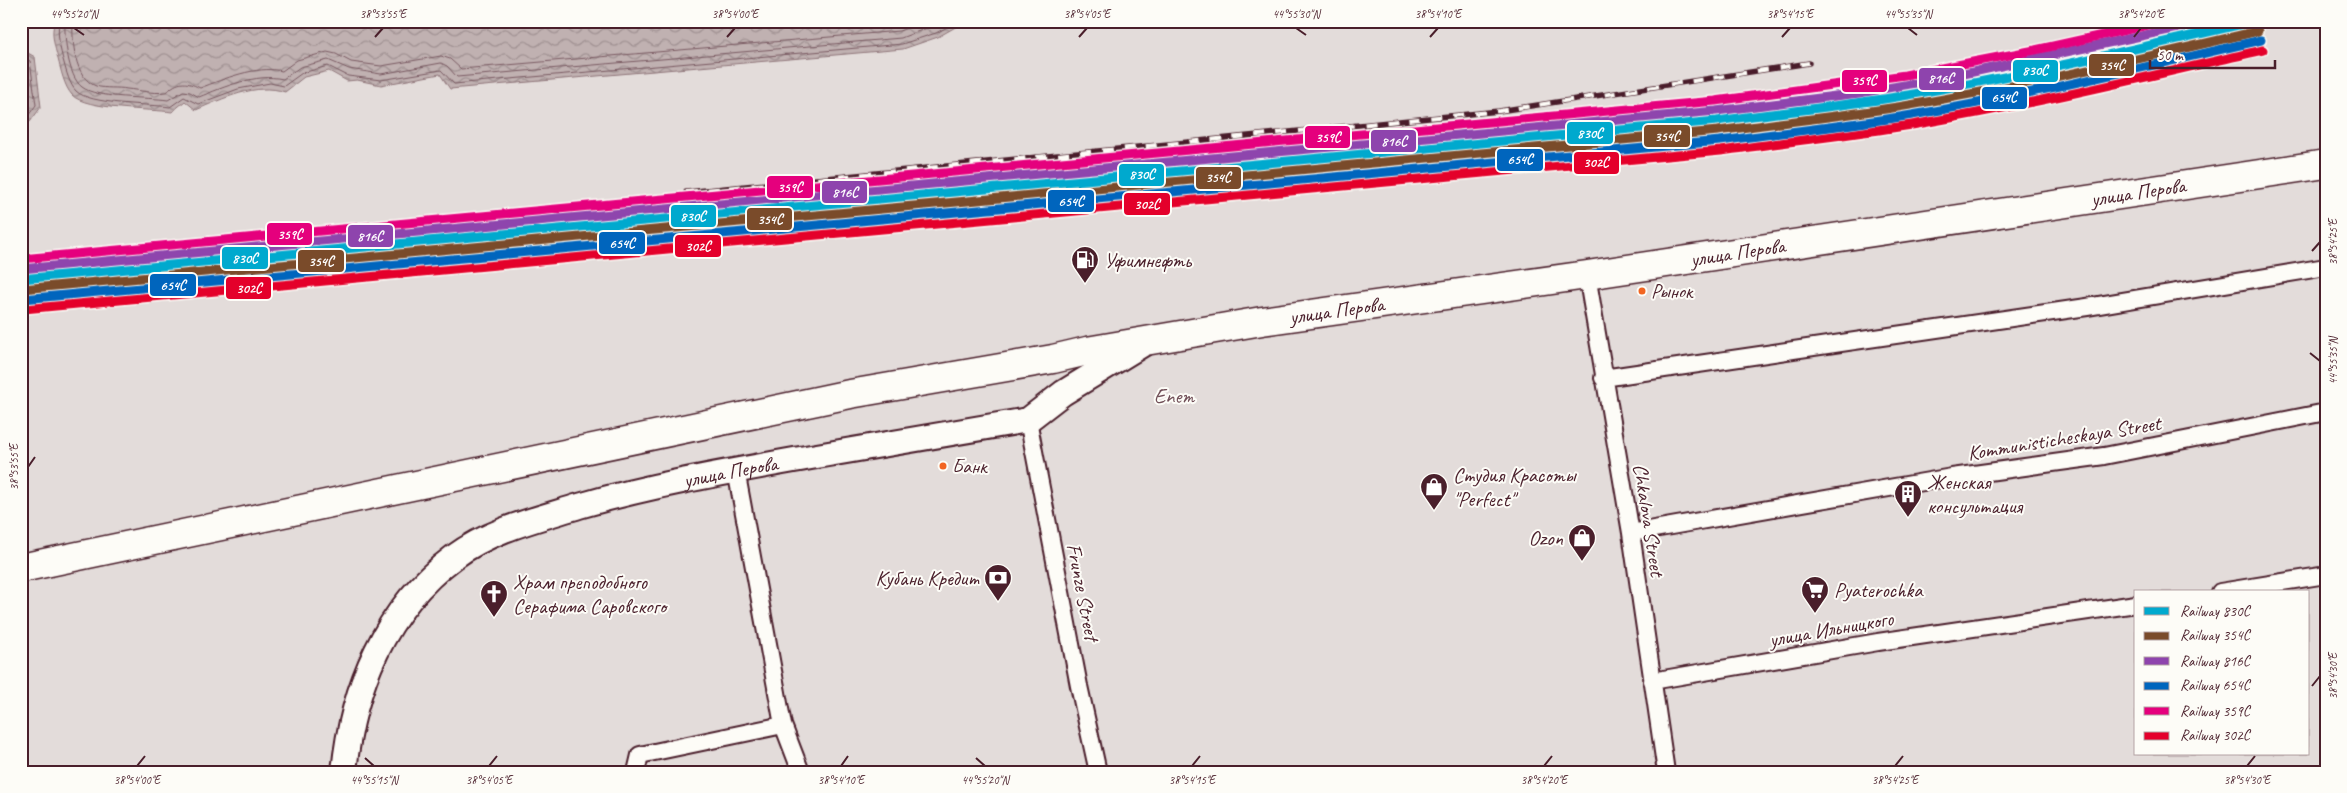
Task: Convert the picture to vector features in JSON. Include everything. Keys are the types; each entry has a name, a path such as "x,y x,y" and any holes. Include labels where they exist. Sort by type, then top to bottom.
{"highway":[{"name":"улица Перова","path":"21,568 783,408 1151,340 1262,321 1587,275 2326,164"}],"street":[{"path":"1603,378 2078,309 2326,267"},
{"name":"Chkalova Street","path":"1587,275 1603,378 1631,533 1666,772"},
{"name":"улица Перова","path":"344,772 347,738 363,681 382,638 413,594 455,556 495,533 541,517 633,491 736,470 1028,420 1076,384 1151,340"},
{"name":"Kommunisticheskaya Street","path":"1631,533 1952,477 2104,456 2326,412"},
{"name":"Frunze Street","path":"1028,420 1079,686 1098,772"},
{"path":"736,470 783,725 801,772"},
{"path":"2232,590 2326,575"},
{"name":"улица Ильницкого","path":"1652,681 1878,642 2134,604"},
{"path":"636,772 640,754 783,725"}],"green space":[{"name":"Enem","path":"21,21 2326,21 2326,772 21,772"}],"water":[{"path":"55,21 966,21 938,37 903,49 450,89 440,74 381,85 357,80 347,81 329,71 304,77 285,92 274,89 251,90 196,110 185,101 172,112 91,104 79,100 72,95 63,78 54,45 53,30"},
{"path":"21,49 35,57 41,107 30,122 21,122"}],"railway":[{"path":"686,192 1499,111 1809,63"}],"rail line":[{"name":"359С","path":"21,259 1715,101 1905,75 2035,50 2166,21"},
{"name":"816С","path":"21,269 1716,111 1859,93 1950,77 2211,21"},
{"name":"830С","path":"21,279 1717,121 1908,95 1995,79 2255,21"},
{"name":"354С","path":"22,289 1718,131 1910,105 1998,89 2258,31"},
{"name":"654С","path":"23,299 1720,141 1912,115 2000,99 2261,40"},
{"name":"302С","path":"24,309 1721,151 1888,129 2000,109 2263,50"}],"place":[{"name":"Уфимнефть","path":"1085,284"},
{"name":"Рынок","path":"1642,291"},
{"name":"Банк","path":"943,466"},
{"name":"Студия Красоты \"Perfect\"","path":"1434,511"},
{"name":"Женская консультация","path":"1908,518"},
{"name":"Ozon","path":"1582,562"},
{"name":"Кубань Кредит","path":"998,602"},
{"name":"Pyaterochka","path":"1815,614"},
{"name":"Храм преподобного Серафима Саровского","path":"494,618"}]}
